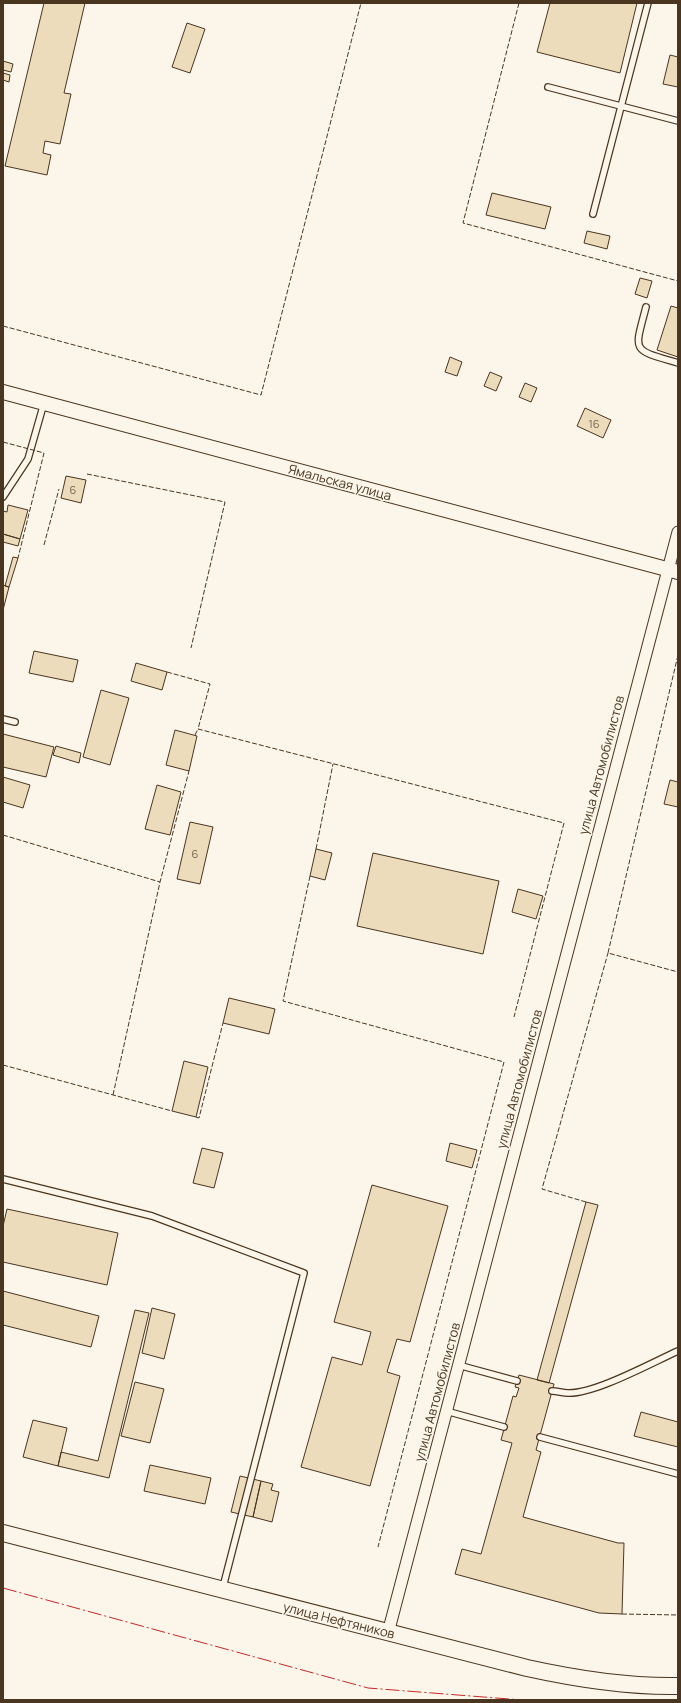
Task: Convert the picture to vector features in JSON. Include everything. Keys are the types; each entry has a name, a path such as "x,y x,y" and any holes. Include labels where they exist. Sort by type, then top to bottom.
{"main road":[{"name":"улица Нефтяников","path":"3,1533 527,1668 572,1678 617,1684 678,1686"}],"street":[{"name":"Ямальская улица","path":"3,392 673,570"},
{"name":"улица Автомобилистов","path":"388,1633 458,1365 673,570 678,532"}],"lane":[{"path":"593,214 648,3"},
{"path":"548,87 678,121"},
{"path":"646,307 637,342 640,349 646,354 678,363"},
{"path":"3,497 28,459 44,403"},
{"path":"3,719 15,722"},
{"path":"3,1179 152,1216 304,1273 222,1590"},
{"path":"552,1390 568,1393 580,1392 597,1387 678,1351"},
{"path":"458,1365 517,1381"},
{"path":"446,1411 504,1427"},
{"path":"540,1437 678,1474"}],"building":[{"path":"44,3 85,3 64,93 71,94 60,144 45,141 43,153 51,155 47,175 5,166"},
{"path":"550,3 637,3 620,73 537,52"},
{"path":"187,23 205,29 190,73 172,67"},
{"path":"670,55 678,57 678,87 663,84"},
{"path":"3,61 13,64 11,72 3,70"},
{"path":"3,73 10,75 9,82 3,80"},
{"path":"492,193 551,207 545,229 486,215"},
{"path":"587,231 610,236 607,249 584,243"},
{"path":"640,278 652,281 647,298 635,294"},
{"path":"671,306 678,308 678,357 657,350"},
{"path":"450,357 462,362 457,376 445,372"},
{"path":"490,372 502,377 496,391 484,386"},
{"path":"525,383 537,388 531,402 519,397"},
{"path":"585,408 611,420 603,438 577,426"},
{"path":"66,476 86,480 81,503 61,498"},
{"path":"8,505 28,510 20,539 3,534 3,511 7,512"},
{"path":"3,534 20,539 18,546 3,542"},
{"path":"13,557 18,558 9,587 5,586"},
{"path":"3,585 9,587 3,610"},
{"path":"34,651 78,660 73,682 29,673"},
{"path":"136,663 167,672 162,690 131,681"},
{"path":"101,690 129,698 110,765 83,757"},
{"path":"175,730 197,736 189,771 166,765"},
{"path":"3,734 54,747 46,777 3,767"},
{"path":"56,746 81,753 79,763 53,755"},
{"path":"3,777 30,785 23,808 3,802"},
{"path":"670,780 678,782 678,807 664,804"},
{"path":"157,785 181,792 170,835 145,829"},
{"path":"190,822 213,827 200,884 177,879"},
{"path":"316,849 332,853 325,880 310,876"},
{"path":"373,853 499,881 483,954 357,926"},
{"path":"518,889 543,896 536,919 512,912"},
{"path":"229,998 275,1009 269,1034 223,1023"},
{"path":"184,1061 208,1067 196,1117 172,1111"},
{"path":"450,1143 477,1150 472,1168 446,1161"},
{"path":"202,1148 223,1153 214,1188 193,1183"},
{"path":"372,1185 448,1206 410,1342 397,1339 387,1372 400,1376 370,1486 301,1467 332,1357 362,1365 371,1332 334,1322"},
{"path":"586,1202 598,1205 549,1383 537,1380"},
{"path":"7,1209 118,1233 107,1285 3,1262 3,1226"},
{"path":"3,1291 99,1316 91,1347 3,1325"},
{"path":"152,1308 175,1314 164,1359 142,1353"},
{"path":"135,1310 149,1313 109,1478 58,1466 61,1452 98,1461"},
{"path":"519,1375 554,1384 536,1450 541,1452 523,1517 618,1543 624,1543 622,1614 599,1613 455,1574 462,1549 481,1554 512,1443 501,1440 513,1396 516,1397 519,1388 515,1387"},
{"path":"135,1382 164,1389 150,1443 121,1436"},
{"path":"641,1412 678,1422 678,1447 634,1436"},
{"path":"33,1420 67,1428 58,1466 23,1457"},
{"path":"150,1465 211,1478 205,1504 144,1491"},
{"path":"240,1476 261,1481 253,1517 231,1512"},
{"path":"261,1481 273,1484 271,1490 279,1492 272,1522 253,1517"}],"fence":[{"path":"3,326 261,395 361,3"},
{"path":"519,3 463,223 678,281"},
{"path":"3,442 44,453 18,558"},
{"path":"87,474 225,502 191,648"},
{"path":"44,545 59,489"},
{"path":"678,655 608,953 678,972"},
{"path":"167,672 210,684 198,729 564,823 514,1017"},
{"path":"195,735 198,729"},
{"path":"316,849 333,764"},
{"path":"113,1095 160,882 189,771"},
{"path":"3,835 160,882"},
{"path":"310,876 283,1001 504,1062 378,1547"},
{"path":"586,1202 542,1189 608,953"},
{"path":"196,1117 199,1118 223,1023"},
{"path":"3,1065 172,1111"},
{"path":"622,1614 678,1615"}],"power":[{"path":"3,1588 368,1688 522,1700"}]}
